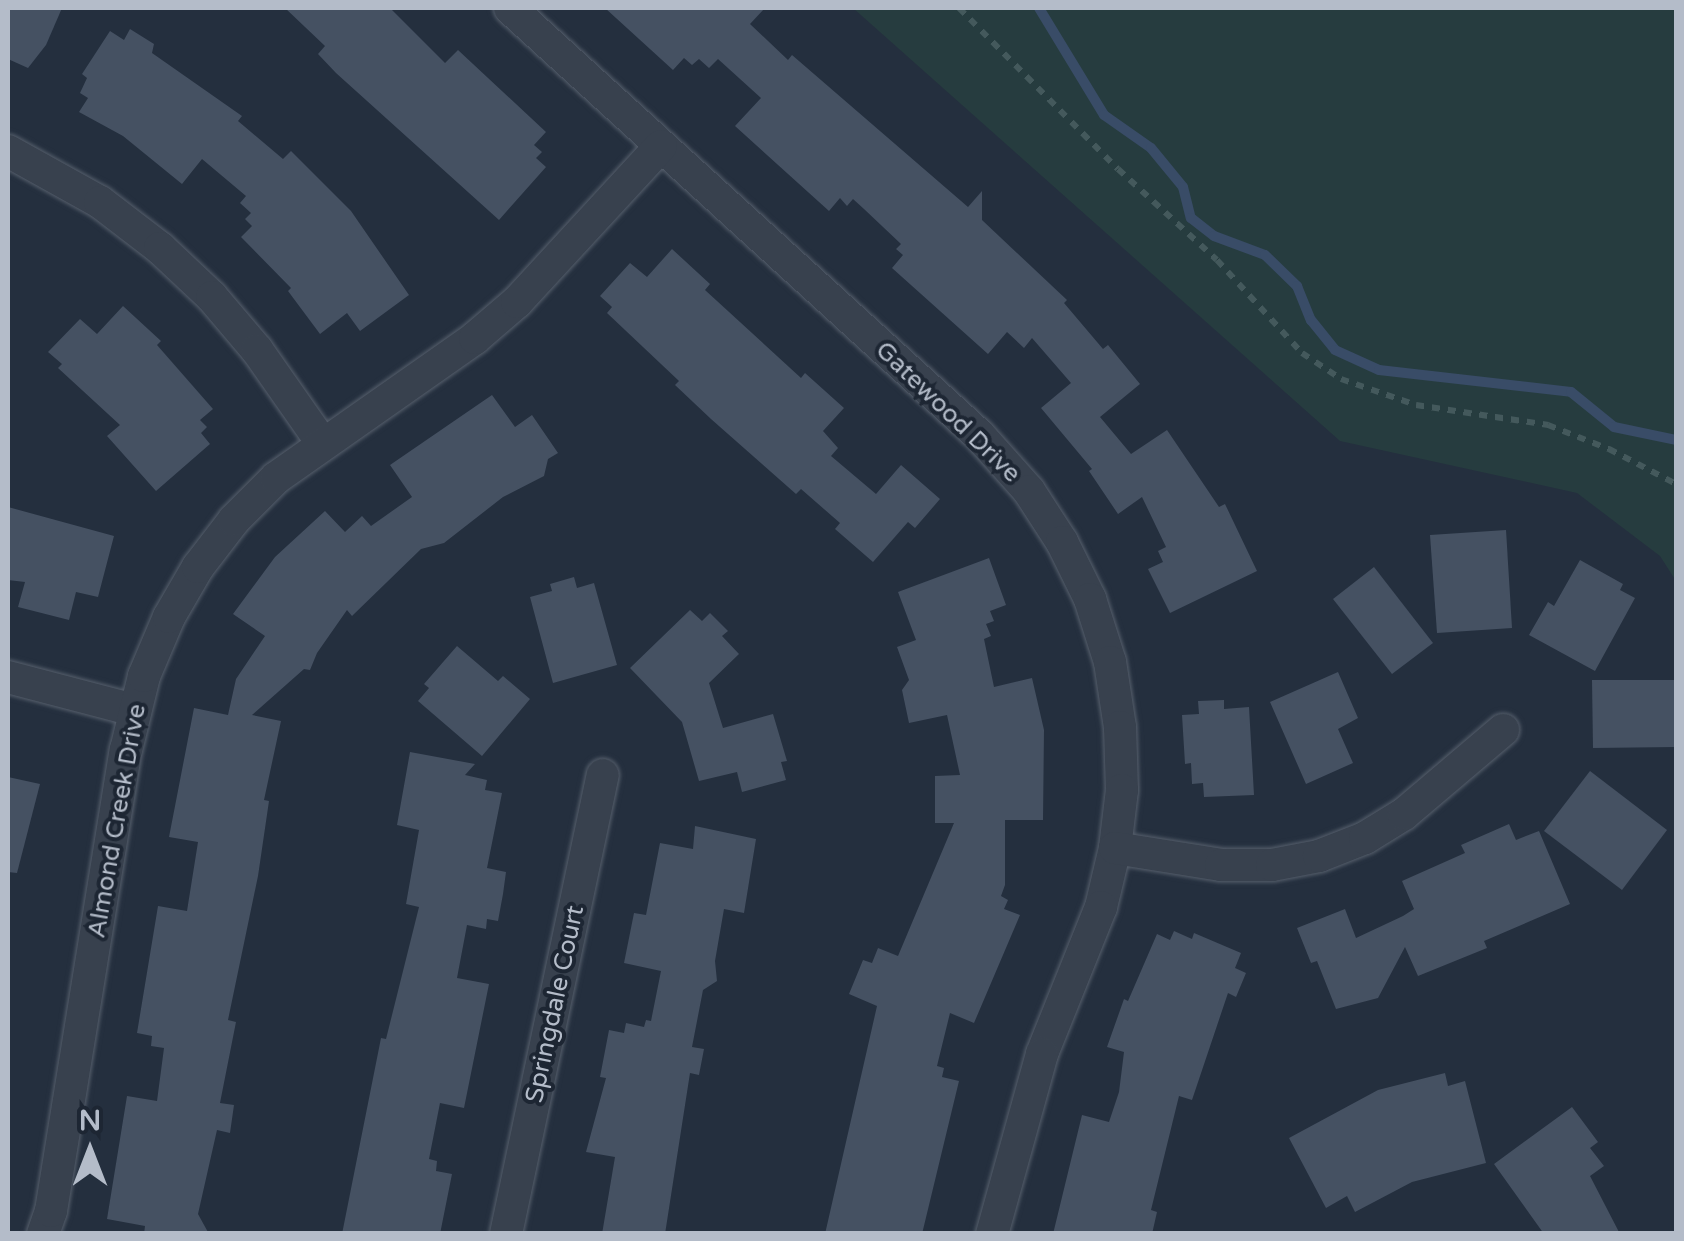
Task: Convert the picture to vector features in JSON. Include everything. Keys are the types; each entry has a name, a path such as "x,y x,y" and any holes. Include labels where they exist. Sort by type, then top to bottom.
{"street":[{"name":"Gatewood Drive","path":"510,8 978,435 1029,491 1062,542 1090,599 1110,662 1120,727 1122,790 1115,848 1101,907 1042,1054 992,1234"},
{"name":"Almond Creek Drive","path":"43,1234 51,1211 134,710 169,617 198,567 234,520 276,478 475,338 517,302 661,146"},
{"path":"8,151 100,202 160,248 257,350 322,442"},
{"path":"8,677 134,710"},
{"path":"1115,848 1221,865 1272,865 1319,856 1365,838 1404,814 1504,730"},
{"name":"Springdale Court","path":"506,1234 603,775"}],"path":[{"path":"959,8 1158,209 1217,260 1302,352 1341,380 1416,405 1548,425 1610,449 1676,484"}],"green space":[{"path":"853,8 1676,8 1676,581 1660,556 1577,493 1340,441"}],"building":[{"path":"8,8 62,8 46,45 28,68 8,59"},
{"path":"285,8 390,8 445,63 458,50 546,132 534,145 542,152 536,158 546,167 499,220 336,73 318,54 325,46"},
{"path":"605,8 765,8 750,24 788,60 792,55 968,207 982,191 982,220 1067,300 1064,303 1103,349 1108,345 1140,384 1100,417 1131,454 1167,430 1219,507 1225,504 1257,571 1170,613 1148,569 1163,562 1158,551 1166,547 1142,497 1118,514 1089,471 1092,469 1041,408 1071,383 1032,338 1024,348 1007,332 988,354 892,268 903,255 896,249 901,244 853,199 847,206 840,198 829,211 735,126 761,98 718,59 709,68 699,59 692,65 684,58 673,70"},
{"path":"130,29 154,44 152,53 242,116 238,121 283,159 291,151 351,211 409,295 360,331 347,313 320,334 288,291 291,288 241,237 252,226 245,219 251,213 240,203 246,196 202,159 182,184 123,136 79,112 88,98 80,93 87,78 82,74 110,31 124,40"},
{"path":"672,249 710,284 705,290 801,378 805,373 844,408 823,431 838,448 831,456 876,494 901,465 940,499 915,528 908,522 873,562 835,529 840,523 801,489 796,494 711,419 675,385 679,381 607,313 612,307 600,296 630,263 647,277"},
{"path":"123,306 161,341 157,345 213,409 200,420 207,427 201,433 210,444 156,491 107,436 120,425 58,368 62,364 48,352 80,319 97,334"},
{"path":"492,395 515,427 532,415 558,453 548,459 544,476 503,497 444,543 421,549 352,616 347,610 310,670 304,669 252,715 281,721 264,800 269,801 258,876 228,1020 236,1022 220,1103 234,1105 230,1133 217,1130 198,1214 209,1234 144,1234 145,1226 107,1219 127,1096 157,1101 164,1048 151,1046 152,1036 137,1033 158,906 187,911 198,842 169,837 194,708 228,715 236,679 265,636 233,614 275,557 325,511 345,532 362,516 371,526 412,497 390,465"},
{"path":"8,507 114,536 98,597 76,592 69,620 18,607 25,582 8,580"},
{"path":"1506,530 1512,628 1437,633 1430,535"},
{"path":"989,558 1006,605 990,611 994,621 986,624 991,636 984,639 994,687 1032,678 1044,730 1043,820 1005,820 1005,885 1001,896 1008,900 1004,909 1020,915 974,1023 950,1013 937,1066 944,1068 942,1077 959,1081 922,1234 825,1234 877,1006 849,994 863,960 872,963 878,948 898,956 954,823 935,823 935,776 960,775 947,715 909,723 902,690 909,680 897,647 916,640 898,592"},
{"path":"1580,560 1623,584 1620,590 1635,598 1595,671 1529,635 1548,602 1554,606"},
{"path":"1374,567 1433,643 1392,674 1333,599"},
{"path":"574,577 577,588 594,583 617,665 553,683 530,597 552,591 550,584"},
{"path":"690,610 702,621 710,613 728,631 722,636 739,654 709,683 723,728 773,714 787,761 781,762 786,780 742,792 737,772 699,781 682,722 630,668"},
{"path":"457,646 498,681 503,676 530,699 482,756 418,701 429,688 424,684"},
{"path":"1338,672 1358,718 1338,729 1353,763 1306,784 1270,702"},
{"path":"1592,680 1676,680 1676,747 1593,748"},
{"path":"1224,700 1224,709 1249,707 1254,795 1204,797 1203,783 1192,784 1191,763 1185,764 1182,715 1199,714 1198,701"},
{"path":"410,752 475,764 465,775 487,780 485,790 502,793 487,868 506,872 503,894 498,921 487,919 486,929 467,925 457,978 489,984 464,1108 440,1103 429,1159 437,1161 436,1171 452,1174 440,1234 342,1234 381,1038 386,1039 419,907 406,904 419,830 397,825"},
{"path":"1590,771 1667,830 1622,890 1544,831"},
{"path":"8,777 40,784 17,873 8,872"},
{"path":"1509,824 1516,840 1539,831 1570,904 1484,941 1487,948 1418,976 1405,947 1378,998 1336,1009 1317,961 1311,963 1297,928 1345,909 1356,938 1403,916 1414,909 1402,881 1465,853 1461,845"},
{"path":"695,826 756,839 744,913 724,909 715,961 717,981 703,990 692,1047 704,1049 699,1075 690,1073 665,1234 602,1234 615,1157 586,1152 606,1078 600,1077 609,1030 624,1033 626,1023 644,1027 646,1020 651,1021 661,971 624,963 634,913 646,915 660,843 693,849"},
{"path":"1174,931 1192,939 1194,933 1241,953 1235,968 1246,973 1236,997 1228,993 1192,1100 1179,1096 1151,1210 1157,1212 1152,1234 1053,1234 1082,1115 1109,1122 1119,1092 1124,1052 1107,1047 1124,999 1128,1001 1157,934 1170,940"},
{"path":"1445,1073 1448,1086 1465,1081 1486,1163 1412,1182 1355,1212 1347,1196 1326,1208 1289,1138 1378,1090"},
{"path":"1572,1107 1598,1142 1590,1148 1604,1166 1590,1176 1620,1234 1544,1234 1494,1164"}],"waterway":[{"path":"1039,8 1104,115 1151,148 1183,187 1191,218 1214,236 1265,255 1297,286 1311,320 1335,350 1379,370 1571,392 1614,427 1676,440"}]}
